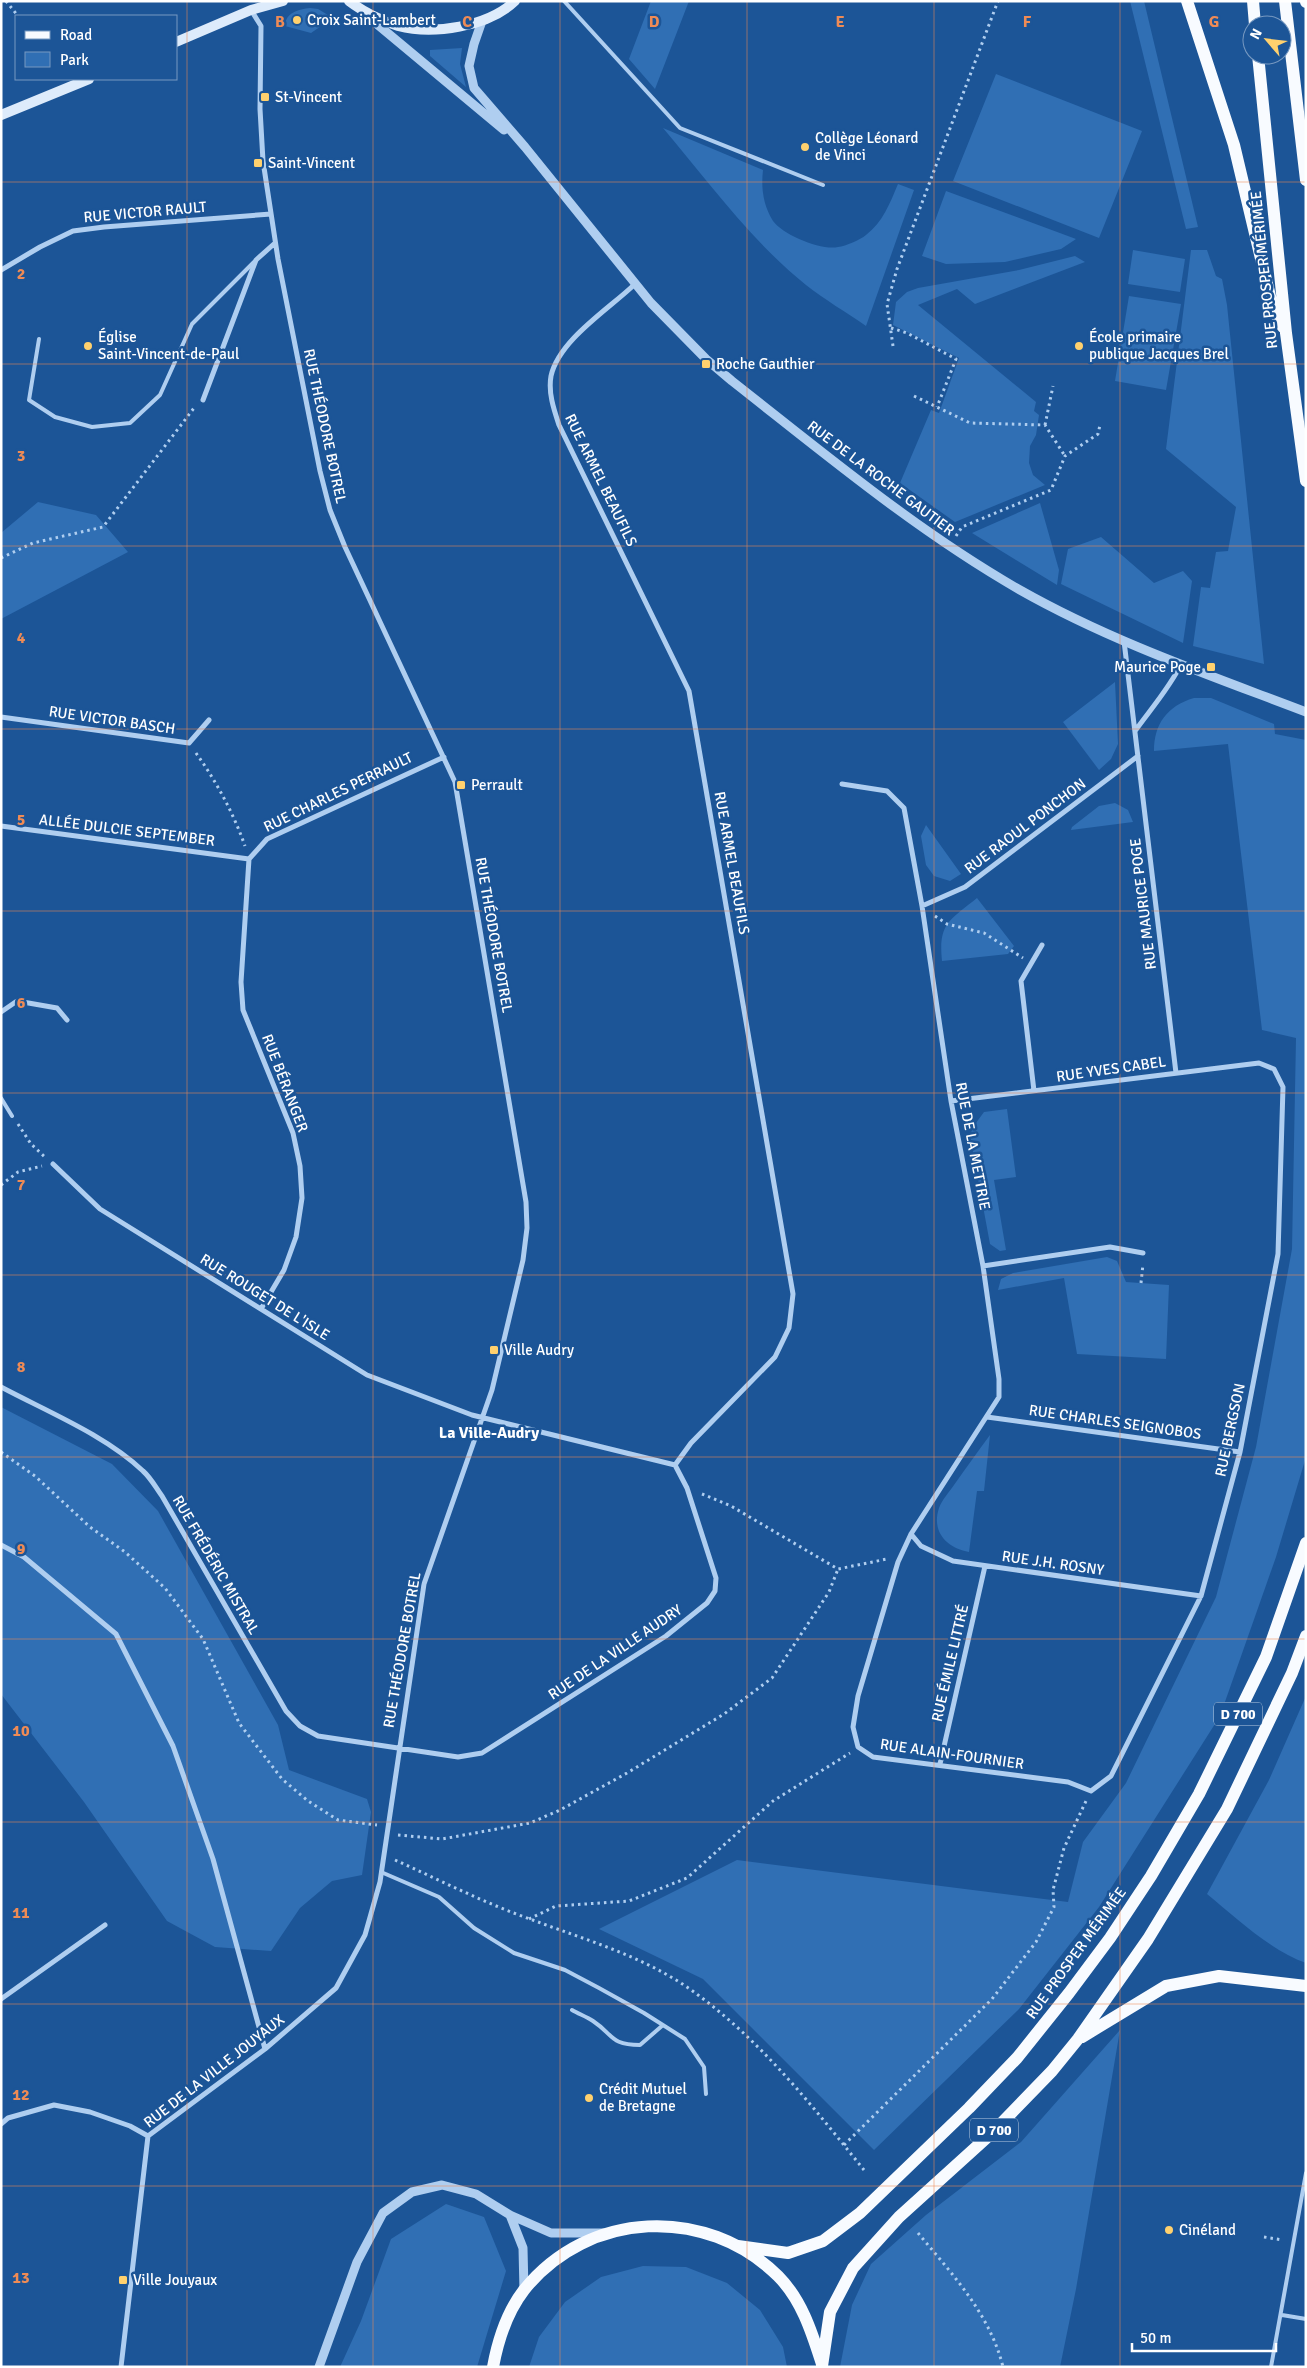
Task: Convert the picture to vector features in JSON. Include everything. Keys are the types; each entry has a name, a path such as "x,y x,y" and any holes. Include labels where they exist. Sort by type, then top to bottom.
{"main road":[{"path":"251,10 259,1"},
{"path":"178,41 251,10 283,1"},
{"path":"349,1 358,8 398,26 440,30 482,20 515,1"},
{"path":"1186,1 1234,145 1273,309 1286,333"},
{"path":"1253,1 1254,15"},
{"path":"1285,1 1306,180"},
{"name":"RUE PROSPER MÉRIMÉE","path":"1259,65 1286,333 1306,481"},
{"path":"1,115 87,80"},
{"name":"RUE PROSPER MÉRIMÉE","path":"738,2246 788,2253 823,2241 860,2213 969,2108 1017,2058 1064,2001 1141,1892 1200,1794 1266,1657 1306,1543"},
{"name":"D 700","path":"822,2367 830,2312 853,2268 899,2217 994,2131 1052,2071 1078,2039 1173,1900 1227,1809 1292,1673 1306,1636"},
{"path":"1078,2039 1166,1986 1219,1976 1306,1986"},
{"path":"493,2367 499,2335 524,2291 557,2258 605,2233 649,2225 697,2230 738,2246 779,2277 806,2316 822,2367"}],"street":[{"path":"358,8 524,147"},
{"name":"RUE THÉODORE BOTREL","path":"251,10 262,26 260,109 264,161 275,244 320,471 330,510 344,547 455,782 526,1202 527,1228 523,1260 492,1390 424,1584 398,1749 380,1882"},
{"path":"482,20 469,66 474,88 524,147"},
{"name":"RUE DE LA ROCHE GAUTIER","path":"524,147 635,284 680,334 732,381 948,546 1021,591 1124,641 1306,712"},
{"name":"RUE VICTOR RAULT","path":"1,270 40,246 73,231 104,226 271,214"},
{"path":"203,400 256,260 275,244"},
{"name":"RUE ARMEL BEAUFILS","path":"635,284 566,346 556,360 551,378 552,403 559,425 689,691 793,1294 789,1328 775,1357 691,1443 675,1465"},
{"name":"RUE MAURICE POGE","path":"1124,641 1176,1073"},
{"path":"1135,732 1164,689 1174,680 1181,664"},
{"name":"RUE VICTOR BASCH","path":"1,717 189,743 209,720"},
{"name":"RUE RAOUL PONCHON","path":"922,906 965,887 1138,756"},
{"name":"RUE CHARLES PERRAULT","path":"249,859 267,840 444,757"},
{"name":"RUE DE LA METTRIE","path":"842,784 887,791 904,808 922,906 950,1101 983,1266 999,1379 999,1397 911,1534"},
{"name":"ALLÉE DULCIE SEPTEMBER","path":"1,826 249,859"},
{"name":"RUE BÉRANGER","path":"249,859 241,982 243,1010 293,1133 300,1166 302,1198 296,1237 284,1270 261,1309"},
{"path":"1034,1091 1021,982 1042,945"},
{"path":"1,1012 17,1001 57,1008 68,1020"},
{"name":"RUE YVES CABEL","path":"950,1101 1259,1063 1274,1069"},
{"name":"RUE BERGSON","path":"1091,1791 1111,1776 1201,1596 1240,1452 1278,1254 1283,1088 1274,1069"},
{"name":"RUE ROUGET DE L'ISLE","path":"52,1164 100,1209 367,1375 483,1418 675,1465"},
{"path":"983,1266 1110,1247 1143,1253"},
{"name":"RUE FRÉDÉRIC MISTRAL","path":"1,1387 103,1441 125,1455 145,1473 162,1496 286,1711 300,1726 318,1736 398,1749"},
{"name":"RUE CHARLES SEIGNOBOS","path":"987,1417 1240,1452"},
{"name":"RUE DE LA VILLE AUDRY","path":"398,1749 458,1757 482,1753 666,1636 707,1603 715,1591 716,1578 687,1488 675,1465"},
{"name":"RUE ALAIN-FOURNIER","path":"911,1534 898,1562 858,1696 853,1727 858,1747 873,1756 1068,1782 1091,1791"},
{"name":"RUE J.H. ROSNY","path":"911,1534 921,1546 952,1561 1201,1596"},
{"path":"1,1545 24,1557 116,1634 173,1746 180,1765 213,1859 265,2049"},
{"name":"RUE ÉMILE LITTRÉ","path":"940,1764 985,1566"},
{"name":"RUE DE LA VILLE JOUYAUX","path":"121,2367 148,2136 265,2049 336,1988 365,1935 380,1882"},
{"path":"1,1999 106,1925"},
{"path":"1,2124 8,2118 54,2105 90,2112 130,2126 148,2136"},
{"path":"319,2367 357,2262 383,2214 412,2192 442,2185 476,2194 510,2215 551,2233 605,2233"},
{"path":"510,2215 524,2248 524,2291"}],"lane":[{"path":"564,1 680,128 823,185"},
{"path":"39,338 29,400 55,417 92,427 130,423 160,395 192,324 256,260"},
{"path":"1,1098 12,1116"},
{"path":"381,1872 439,1897 474,1928 514,1953 565,1970 630,2004 664,2025 685,2040 704,2067 706,2094"},
{"path":"572,2010 594,2021 615,2041 627,2045 640,2045 664,2025"},
{"path":"1271,2367 1282,2315 1306,2173"},
{"path":"1282,2315 1306,2319"}],"path":[{"path":"6,1 17,15"},
{"path":"893,346 887,304 897,269 998,1"},
{"path":"891,328 907,333 956,358 937,407"},
{"path":"1053,386 1045,425 1065,456"},
{"path":"914,396 970,423 1045,425"},
{"path":"1,558 33,543 103,527 188,413 203,400"},
{"path":"948,546 962,527 1051,490 1065,456 1098,434 1100,425"},
{"path":"189,743 214,778 239,830 249,859"},
{"path":"922,906 947,924 984,933 1032,963"},
{"path":"12,1116 31,1144 52,1164"},
{"path":"1,1185 18,1172 52,1164"},
{"path":"1142,1283 1143,1253"},
{"path":"1,1452 35,1476 90,1527 125,1552 165,1588 203,1639 239,1722 282,1779 308,1801 338,1820 387,1827 398,1835 442,1839 530,1823 560,1810 627,1773 724,1714 772,1678 829,1592 838,1569"},
{"path":"687,1488 731,1506 838,1569 886,1558 898,1562"},
{"path":"528,1919 556,1906 629,1901 687,1878 773,1801 858,1747"},
{"path":"844,2145 992,1998 1036,1942 1054,1907 1053,1890 1064,1848 1091,1791"},
{"path":"383,1854 528,1919 591,1940 645,1962 698,1995 753,2042 799,2089 864,2170"},
{"path":"918,2233 968,2292 998,2347 1004,2367"}],"green space":[{"path":"651,1 689,1 655,89 629,59"},
{"path":"1130,1 1144,1 1198,227 1186,229"},
{"path":"301,9 318,9 333,18 311,33 285,26 290,15"},
{"path":"462,48 460,64 466,87 430,56 430,50"},
{"path":"996,74 1142,131 1099,238 953,181"},
{"path":"663,128 763,170 764,196 767,209 773,221 785,232 803,241 822,247 831,248 849,244 866,235 881,218 898,184 914,190 866,326 821,296 786,268 748,230"},
{"path":"946,191 1076,239 1061,249 1005,262 946,264 922,256"},
{"path":"1133,250 1185,259 1180,292 1128,284"},
{"path":"1191,250 1207,250 1216,276 1222,279 1227,305 1264,664 1193,646 1201,587 1210,588 1216,552 1228,551 1236,507 1166,449"},
{"path":"1075,256 1085,262 975,304 957,289 918,305 1036,402 1034,411 1039,415 1036,435 1030,446 1029,463 1033,475 1045,485 955,522 900,483 931,410 939,413 959,358 893,325 896,302 907,292 918,288 1019,270"},
{"path":"1129,296 1181,304 1166,390 1115,381"},
{"path":"38,502 96,515 128,552 1,619 1,533"},
{"path":"1040,503 1059,570 1057,585 972,533"},
{"path":"1101,537 1154,583 1183,571 1192,581 1183,643 1061,584 1068,549"},
{"path":"1115,682 1118,744 1111,759 1099,770 1063,722"},
{"path":"1194,698 1211,698 1274,724 1275,734 1306,740 1306,1457 1276,1557 1220,1716 1099,1907 1019,2009 874,2150 703,1979 599,1929 737,1860 1068,1902 1083,1842 1126,1783 1216,1597 1256,1447 1292,1249 1296,1038 1262,1030 1228,744 1154,751 1156,732 1164,717 1176,706"},
{"path":"1115,803 1128,810 1133,822 1071,830 1072,827 1099,806"},
{"path":"926,825 961,874 950,881 934,876 926,865 921,836"},
{"path":"977,898 1014,946 1008,954 942,961 941,948 944,930 953,918"},
{"path":"1007,1109 1016,1177 994,1180 1006,1250 1000,1251 990,1244 970,1136 973,1127 984,1112"},
{"path":"1107,1257 1117,1261 1126,1282 1169,1285 1166,1359 1077,1354 1064,1278 998,1290 1001,1279 1013,1273"},
{"path":"1,1407 112,1464 158,1511 278,1725 289,1770 367,1799 371,1812 362,1875 332,1881 300,1908 271,1951 215,1947 167,1921 84,1802 1,1694"},
{"path":"990,1435 984,1491 977,1491 969,1552 954,1547 943,1538 937,1524 937,1517 944,1499"},
{"path":"1306,1696 1306,1963 1293,1958 1267,1942 1207,1894 1269,1780"},
{"path":"1120,2030 1076,2289 1060,2367 840,2367 852,2305 871,2264 926,2215 1021,2142"},
{"path":"446,2204 484,2217 506,2271 477,2367 340,2367 361,2321 391,2239"},
{"path":"643,2266 686,2267 727,2283 760,2310 783,2347 787,2367 529,2367 539,2337 565,2302 601,2277"}],"place":[{"name":"Croix Saint-Lambert","path":"297,20"},
{"name":"St-Vincent","path":"265,97"},
{"name":"Collège Léonard de Vinci","path":"805,147"},
{"name":"Saint-Vincent","path":"258,163"},
{"name":"Église Saint-Vincent-de-Paul","path":"88,346"},
{"name":"École primaire publique Jacques Brel","path":"1079,346"},
{"name":"Roche Gauthier","path":"706,364"},
{"name":"Maurice Poge","path":"1211,667"},
{"name":"Perrault","path":"461,785"},
{"name":"Ville Audry","path":"494,1350"},
{"name":"Crédit Mutuel de Bretagne","path":"589,2098"},
{"name":"Cinéland","path":"1169,2230"},
{"name":"Ville Jouyaux","path":"123,2280"}],"district":[{"name":"La Ville-Audry","path":"489,1433"}]}
